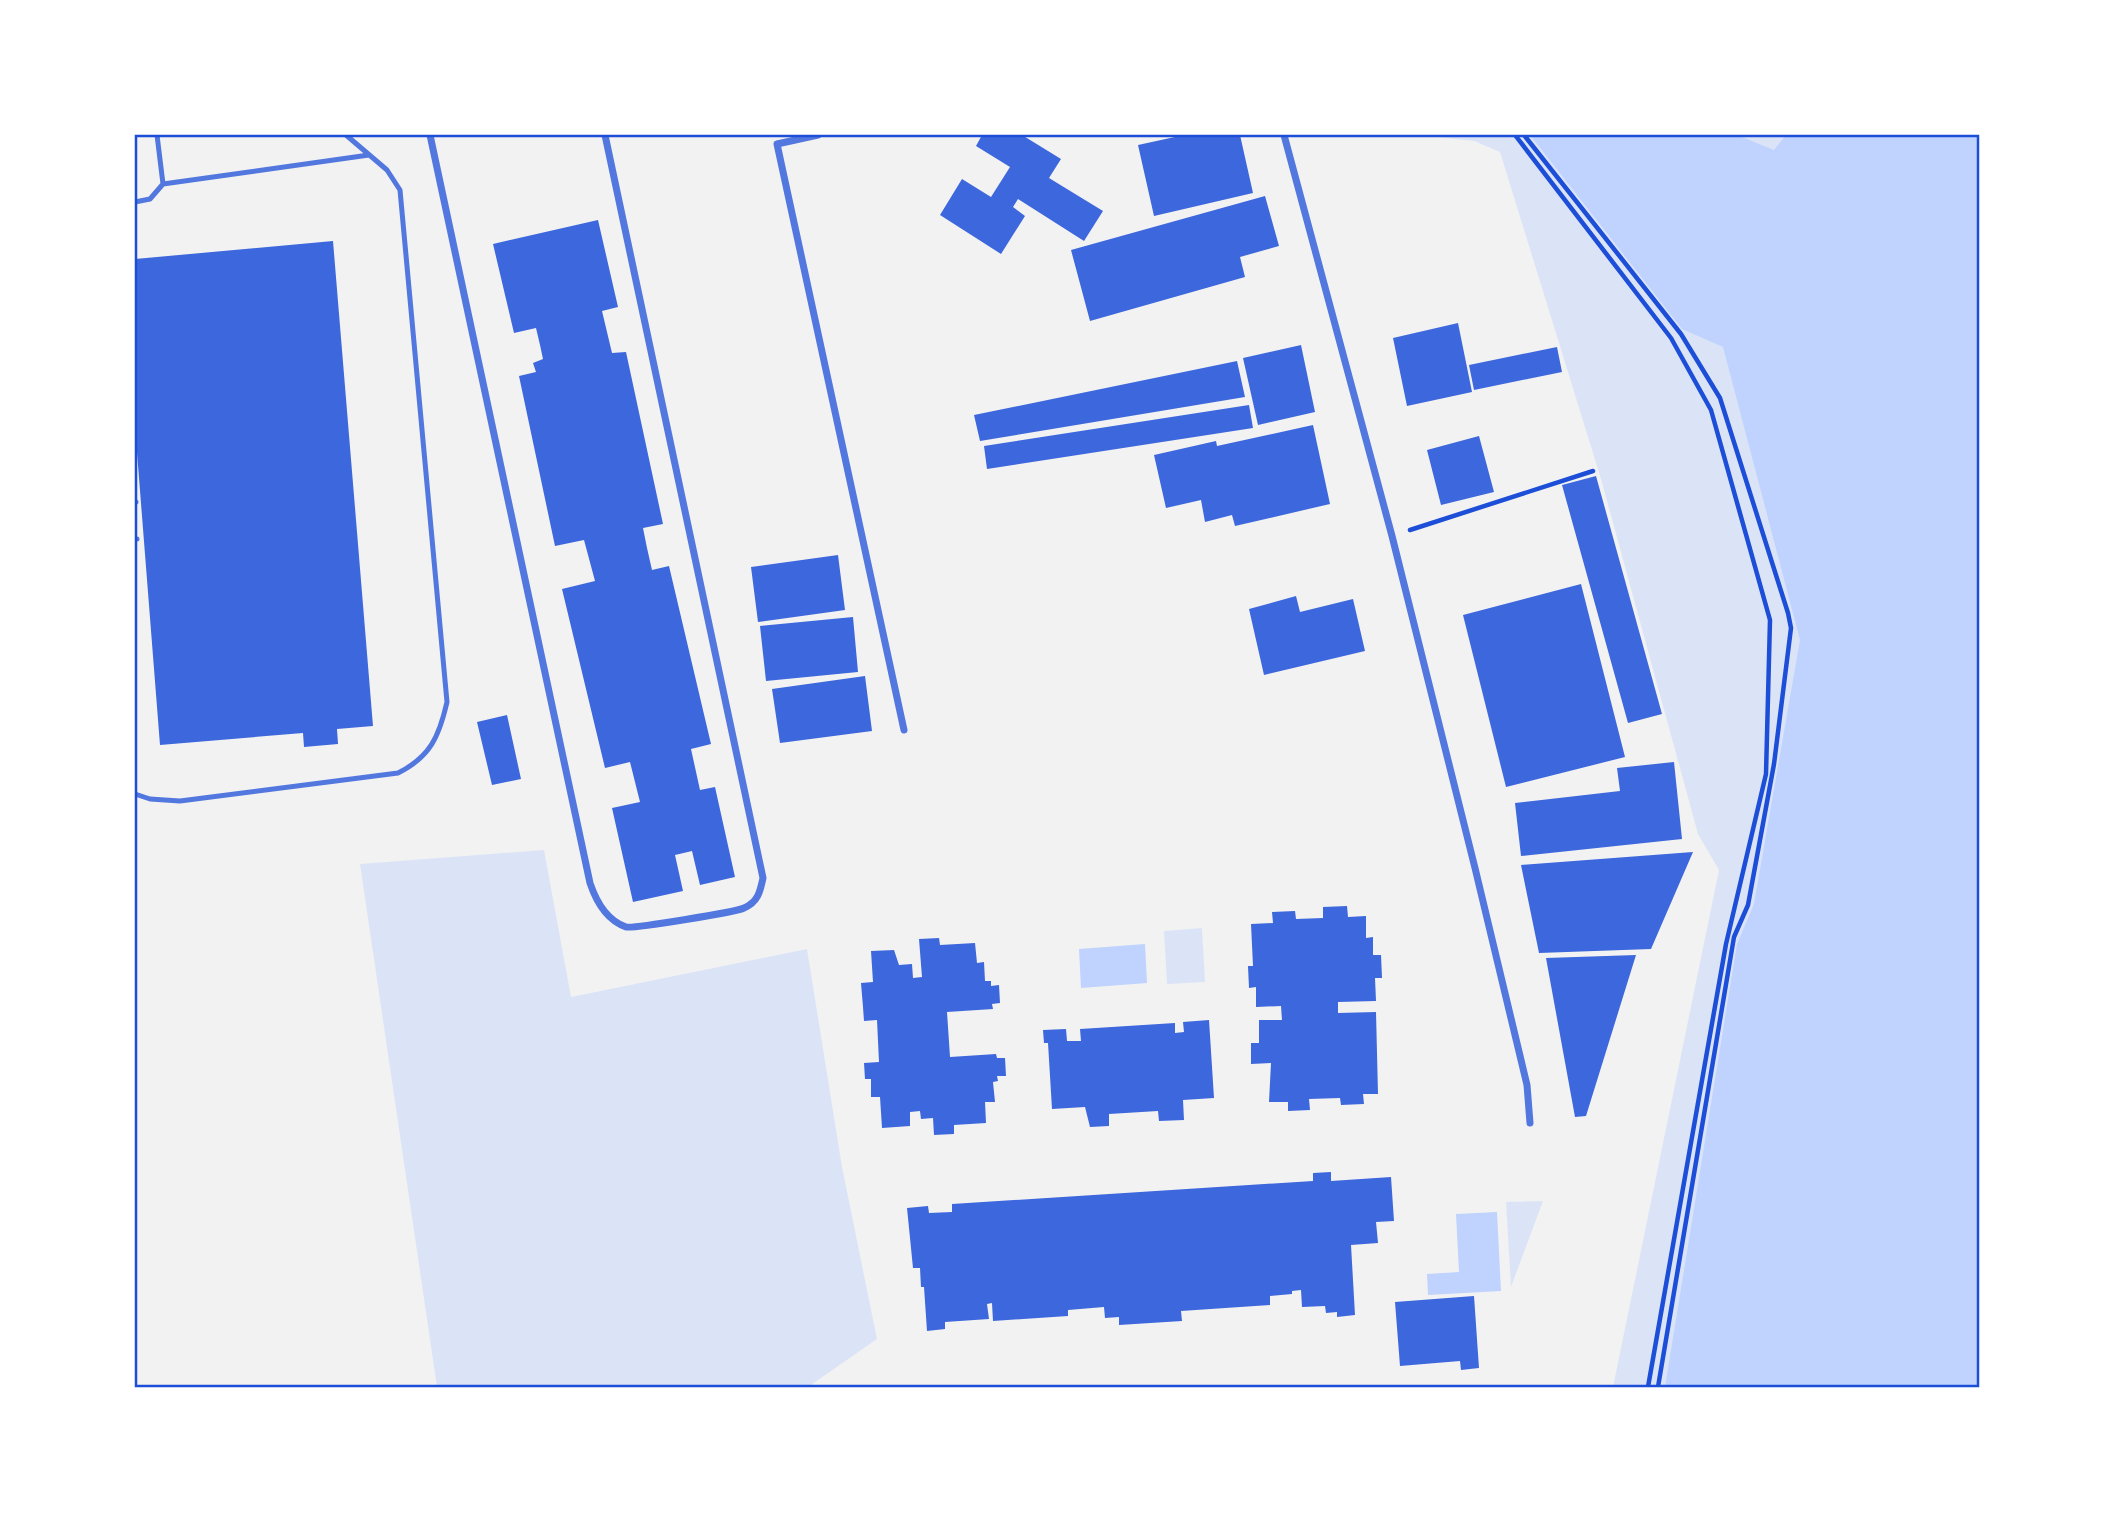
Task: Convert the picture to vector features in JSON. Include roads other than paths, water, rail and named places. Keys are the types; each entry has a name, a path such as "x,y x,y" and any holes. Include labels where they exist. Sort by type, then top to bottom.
{"street":[{"path":"430,135 590,883 596,901 610,917 628,928 743,909 759,897 764,878 605,135"},
{"path":"818,135 777,144 904,730"},
{"path":"1284,135 1392,536 1524,1071 1530,1123"}],"lane":[{"path":"157,135 163,184"},
{"path":"135,794 150,799 180,801 398,772 417,763 431,747 442,723 447,702 400,190 387,170 346,135"},
{"path":"135,202 150,199 163,184 369,155"}],"water":[{"path":"1530,135 1737,135 1774,150 1786,135 1979,135 1979,1387 1665,1387 1737,944 1754,904 1800,640 1723,347 1682,329"},
{"path":"1145,944 1147,983 1081,988 1079,949"},
{"path":"1497,1212 1501,1291 1428,1295 1427,1274 1459,1272 1456,1214"}]}
